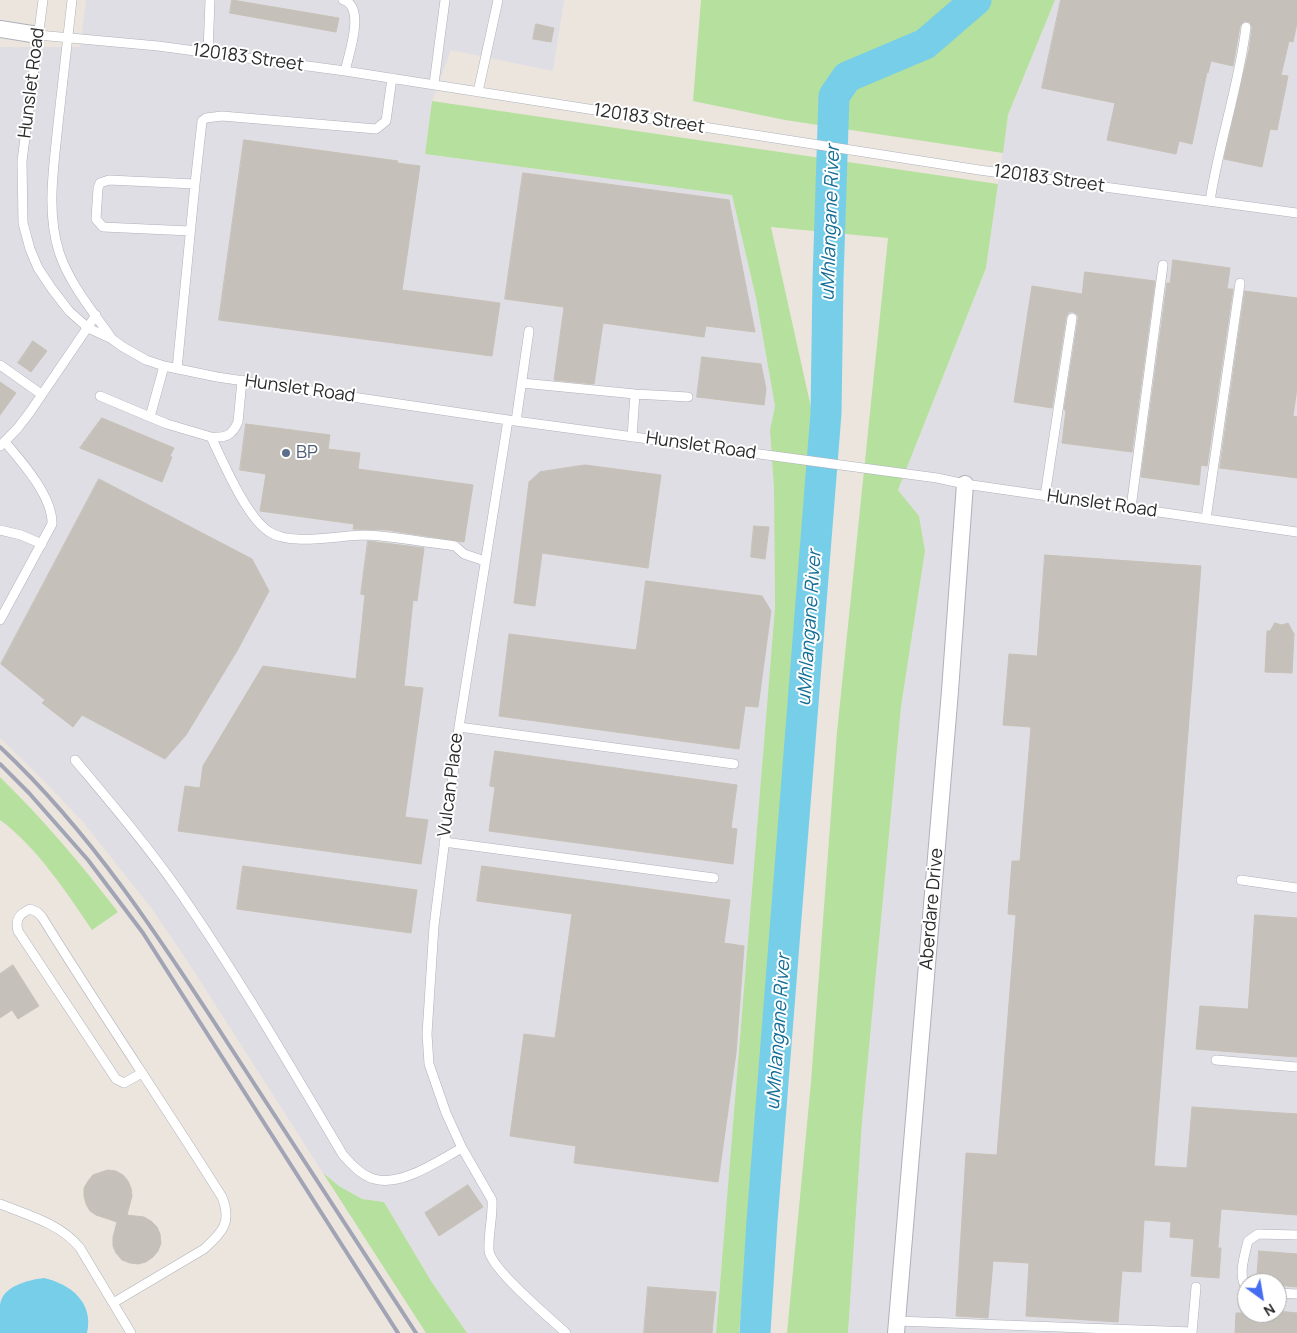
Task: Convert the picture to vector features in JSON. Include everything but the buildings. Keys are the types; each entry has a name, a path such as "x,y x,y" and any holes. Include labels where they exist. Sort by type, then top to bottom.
{"street":[{"name":"120183 Street","path":"0,29 38,35"},
{"name":"Aberdare Drive","path":"897,1327 950,691 964,484"}],"lane":[{"name":"Hunslet Road","path":"42,0 22,161 23,223 30,249 45,279 70,311 88,328 112,339 146,360 177,369 242,380 632,437 937,478 964,484 1297,532"},
{"name":"Hunslet Road","path":"72,0 53,173 51,206 53,230 60,254 73,283 112,339"},
{"path":"208,52 210,0"},
{"path":"343,0 352,5 355,18 345,70"},
{"path":"434,84 445,0"},
{"path":"478,92 498,0"},
{"path":"1210,201 1215,172 1242,60 1246,27"},
{"name":"120183 Street","path":"38,35 158,46 345,70 988,171 1297,213"},
{"path":"177,369 202,121 206,118 222,116 376,129 386,121 392,78"},
{"path":"190,231 103,227 96,219 98,188 100,183 109,180 195,184"},
{"path":"1131,508 1163,265"},
{"path":"1206,519 1240,283"},
{"path":"0,620 52,524 49,508 43,494 29,473 2,444 30,412 96,316"},
{"path":"1045,496 1072,318"},
{"name":"Vulcan Place","path":"529,332 522,383 512,420 485,561 458,727 434,926 427,1034 429,1064 446,1113 462,1148 492,1200 493,1209 489,1250 493,1262 566,1333"},
{"path":"0,365 41,394"},
{"path":"150,417 164,366"},
{"path":"100,396 188,431 223,438 235,428 238,422 242,380"},
{"path":"522,383 688,397"},
{"path":"632,437 635,394"},
{"path":"211,437 251,514 269,532 284,537 297,538 329,539 364,535 449,545 455,546 464,554 485,561"},
{"path":"0,530 21,535 42,544"},
{"path":"458,727 734,764"},
{"path":"76,760 183,897 231,969 343,1156 359,1172 375,1179 391,1180 419,1171 462,1148"},
{"path":"444,842 714,878"},
{"path":"1241,880 1297,888"},
{"path":"113,1303 204,1249 216,1238 223,1228 227,1208 222,1197 42,917 30,909 22,912 17,919 16,926 18,932 116,1079 124,1083 142,1073"},
{"path":"1216,1060 1297,1067"},
{"path":"0,1204 38,1219 63,1231 72,1238 80,1248 131,1333"},
{"path":"1243,1273 1243,1260 1248,1241 1258,1234 1297,1235"},
{"path":"897,1327 1192,1332 1196,1287"}],"shaded area":[{"path":"86,0 564,0 553,71 451,50 432,101 425,154 732,195 756,298 775,406 770,430 774,489 775,607 716,1333 467,1333 431,1281 384,1202 362,1199 339,1186 323,1173 152,909 83,822 0,738 0,47 80,47"},
{"path":"1055,0 1297,0 1297,1333 848,1333 862,1122 901,707 925,551 919,516 898,490 986,268 1008,115"}],"green space":[{"path":"701,0 1055,0 1008,115 1003,153 785,120 693,101"},
{"path":"432,101 998,184 986,268 898,490 919,516 925,551 901,707 862,1122 848,1333 787,1333 811,1082 837,732 888,238 771,227 814,421 793,663 773,963 739,1333 716,1333 775,607 774,489 770,430 775,406 756,298 732,195 425,154"},
{"path":"0,777 61,842 118,912 92,930 38,856 0,820"},
{"path":"323,1173 339,1186 362,1199 384,1202 431,1281 467,1333 426,1333"}],"water":[{"path":"44,1278 63,1285 78,1296 87,1312 87,1333 0,1333 0,1305 5,1293 24,1282"}],"waterway":[{"name":"uMhlangane River","path":"755,1333 762,1221 826,413 834,96 847,77 925,44 976,0"}],"railway":[{"path":"0,747 65,815 95,851 151,927 416,1333"},
{"path":"0,764 29,793 88,860 143,933 398,1333"}],"place":[{"name":"BP","path":"286,453"}]}
